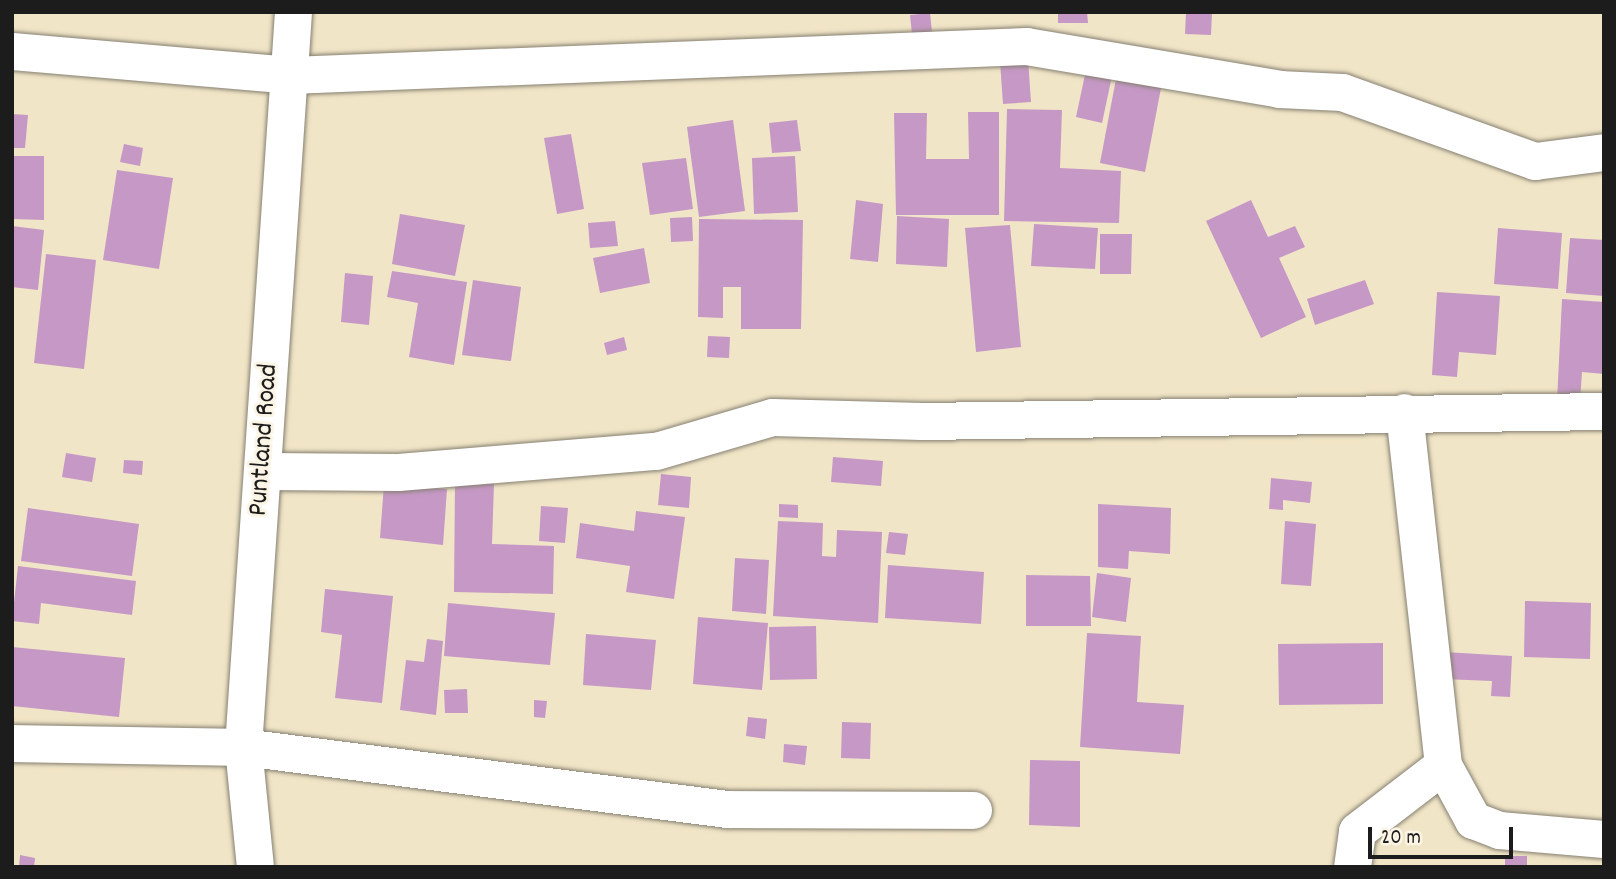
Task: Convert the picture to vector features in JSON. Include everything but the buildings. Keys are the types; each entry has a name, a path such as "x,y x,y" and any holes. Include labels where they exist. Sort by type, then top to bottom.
{"street":[{"name":"Puntland Road","path":"255,867 243,747 293,12"},
{"path":"12,51 290,75 1026,46 1279,89 1342,92 1535,161 1604,152"},
{"path":"263,471 398,472 656,451 772,417 922,421 1604,411"},
{"path":"1405,412 1443,765 1473,820 1499,830 1604,839"},
{"path":"12,743 243,747 727,809 973,810"},
{"path":"1352,867 1357,831 1443,765"}]}
